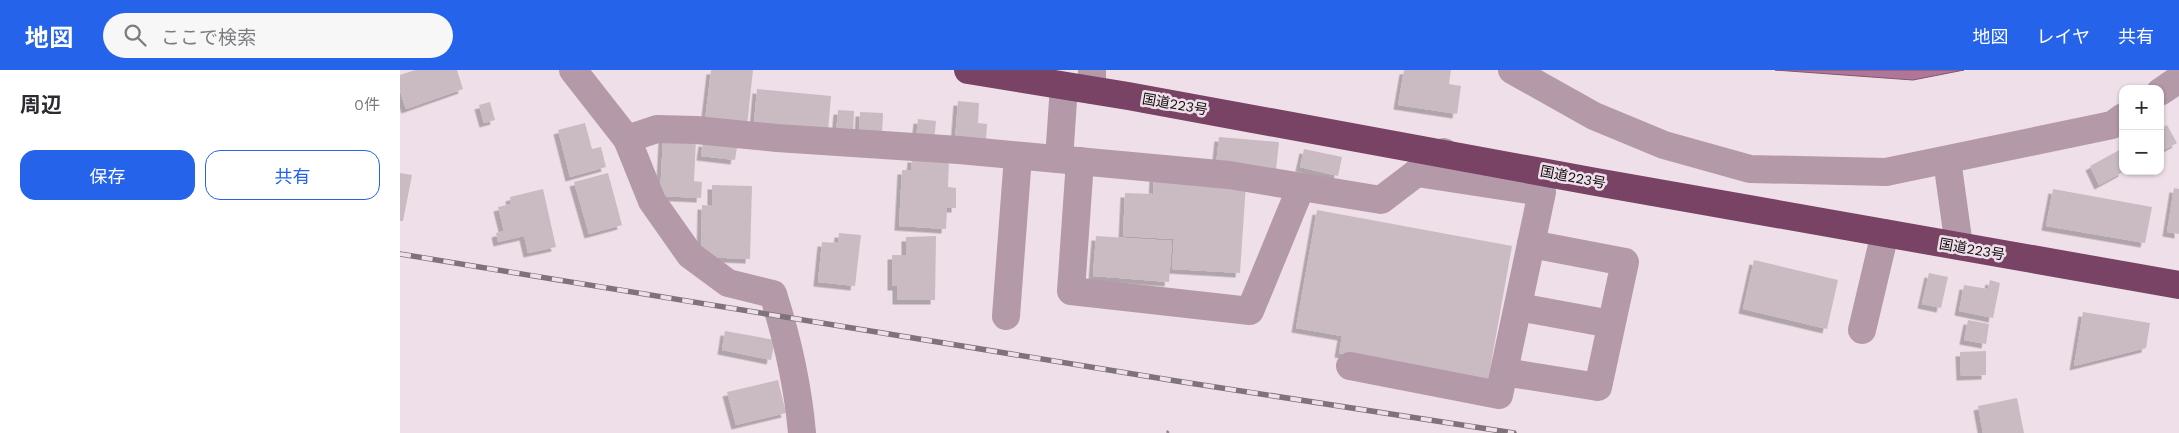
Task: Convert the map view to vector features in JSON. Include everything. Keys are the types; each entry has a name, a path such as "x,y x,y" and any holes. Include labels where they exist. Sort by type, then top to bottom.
{"highway":[{"name":"国道223号","path":"968,70 1064,86 1092,80 1444,152 2179,285"}],"street":[{"path":"573,70 627,139 652,201 690,255 728,283 773,294 780,316 800,409 802,433"},
{"path":"1512,70 1594,116 1655,141 1750,169 1886,172 2112,125 2119,120"},
{"path":"2164,89 2179,79"},
{"path":"1064,86 1070,160 1071,291 1250,311 1301,187"},
{"path":"627,139 657,129 696,130 1070,160 1229,175 1381,200 1444,152"},
{"path":"1006,316 1018,156"},
{"path":"1947,160 1959,246"},
{"path":"1350,366 1500,395 1542,192 1417,173"},
{"path":"1862,330 1885,233"},
{"path":"1504,372 1598,387 1625,262 1531,244"},
{"path":"1518,307 1611,324"}],"path":[{"path":"1167,433 1170,429"}],"shaded area":[{"path":"1775,70 1964,70 1913,80"}],"building":[{"path":"415,70 457,70 463,89 406,109 400,91 400,75"},
{"path":"711,70 753,70 747,126 705,121"},
{"path":"1404,70 1451,70 1449,84 1461,86 1457,114 1398,105"},
{"path":"757,89 831,96 828,131 754,124"},
{"path":"958,101 979,103 978,123 987,124 986,142 955,140"},
{"path":"490,102 495,120 484,123 479,105"},
{"path":"838,110 854,111 853,135 836,134"},
{"path":"860,112 883,113 882,136 859,135"},
{"path":"918,119 936,121 934,142 916,140"},
{"path":"585,123 592,149 601,147 606,167 570,177 558,130"},
{"path":"2167,125 2177,143 2164,150 2164,130 2164,127"},
{"path":"1219,137 1279,142 1276,170 1216,165"},
{"path":"663,138 696,139 694,181 702,182 701,198 660,196"},
{"path":"703,142 737,147 735,160 701,156"},
{"path":"1304,149 1342,157 1338,176 1300,167"},
{"path":"2119,150 2119,174 2099,185 2090,166"},
{"path":"912,158 949,160 948,187 956,188 956,208 947,208 946,229 899,226 902,170 911,170"},
{"path":"400,173 412,175 403,221 400,221"},
{"path":"608,173 622,225 589,234 574,182"},
{"path":"1154,177 1246,184 1240,273 1172,269 1174,239 1123,236 1125,193 1153,194"},
{"path":"712,185 752,186 750,259 701,257 702,205 712,206"},
{"path":"2174,188 2179,189 2179,234 2167,232"},
{"path":"543,189 556,247 528,253 524,236 498,242 496,233 504,231 498,207 511,204 510,197"},
{"path":"2053,189 2152,207 2145,243 2046,226"},
{"path":"1317,210 1512,246 1488,380 1339,353 1342,336 1296,328"},
{"path":"839,233 861,235 855,286 818,282 822,242 838,243"},
{"path":"936,236 935,300 897,300 897,286 892,286 892,255 906,255 906,237"},
{"path":"1096,236 1172,241 1169,282 1093,276"},
{"path":"1754,260 1838,280 1827,329 1743,309"},
{"path":"1929,273 1948,277 1941,308 1922,304"},
{"path":"1990,280 2000,283 1993,318 1959,311 1964,285 1988,289"},
{"path":"2083,312 2150,323 2146,348 2074,366"},
{"path":"1968,320 1989,324 1986,344 1964,340"},
{"path":"725,331 775,340 771,360 722,350"},
{"path":"1986,351 1986,375 1961,376 1960,352"},
{"path":"778,380 786,413 736,425 727,392"},
{"path":"2017,398 2024,433 1983,433 1978,406"}],"railway":[{"path":"400,254 1170,380 1514,433"}]}
